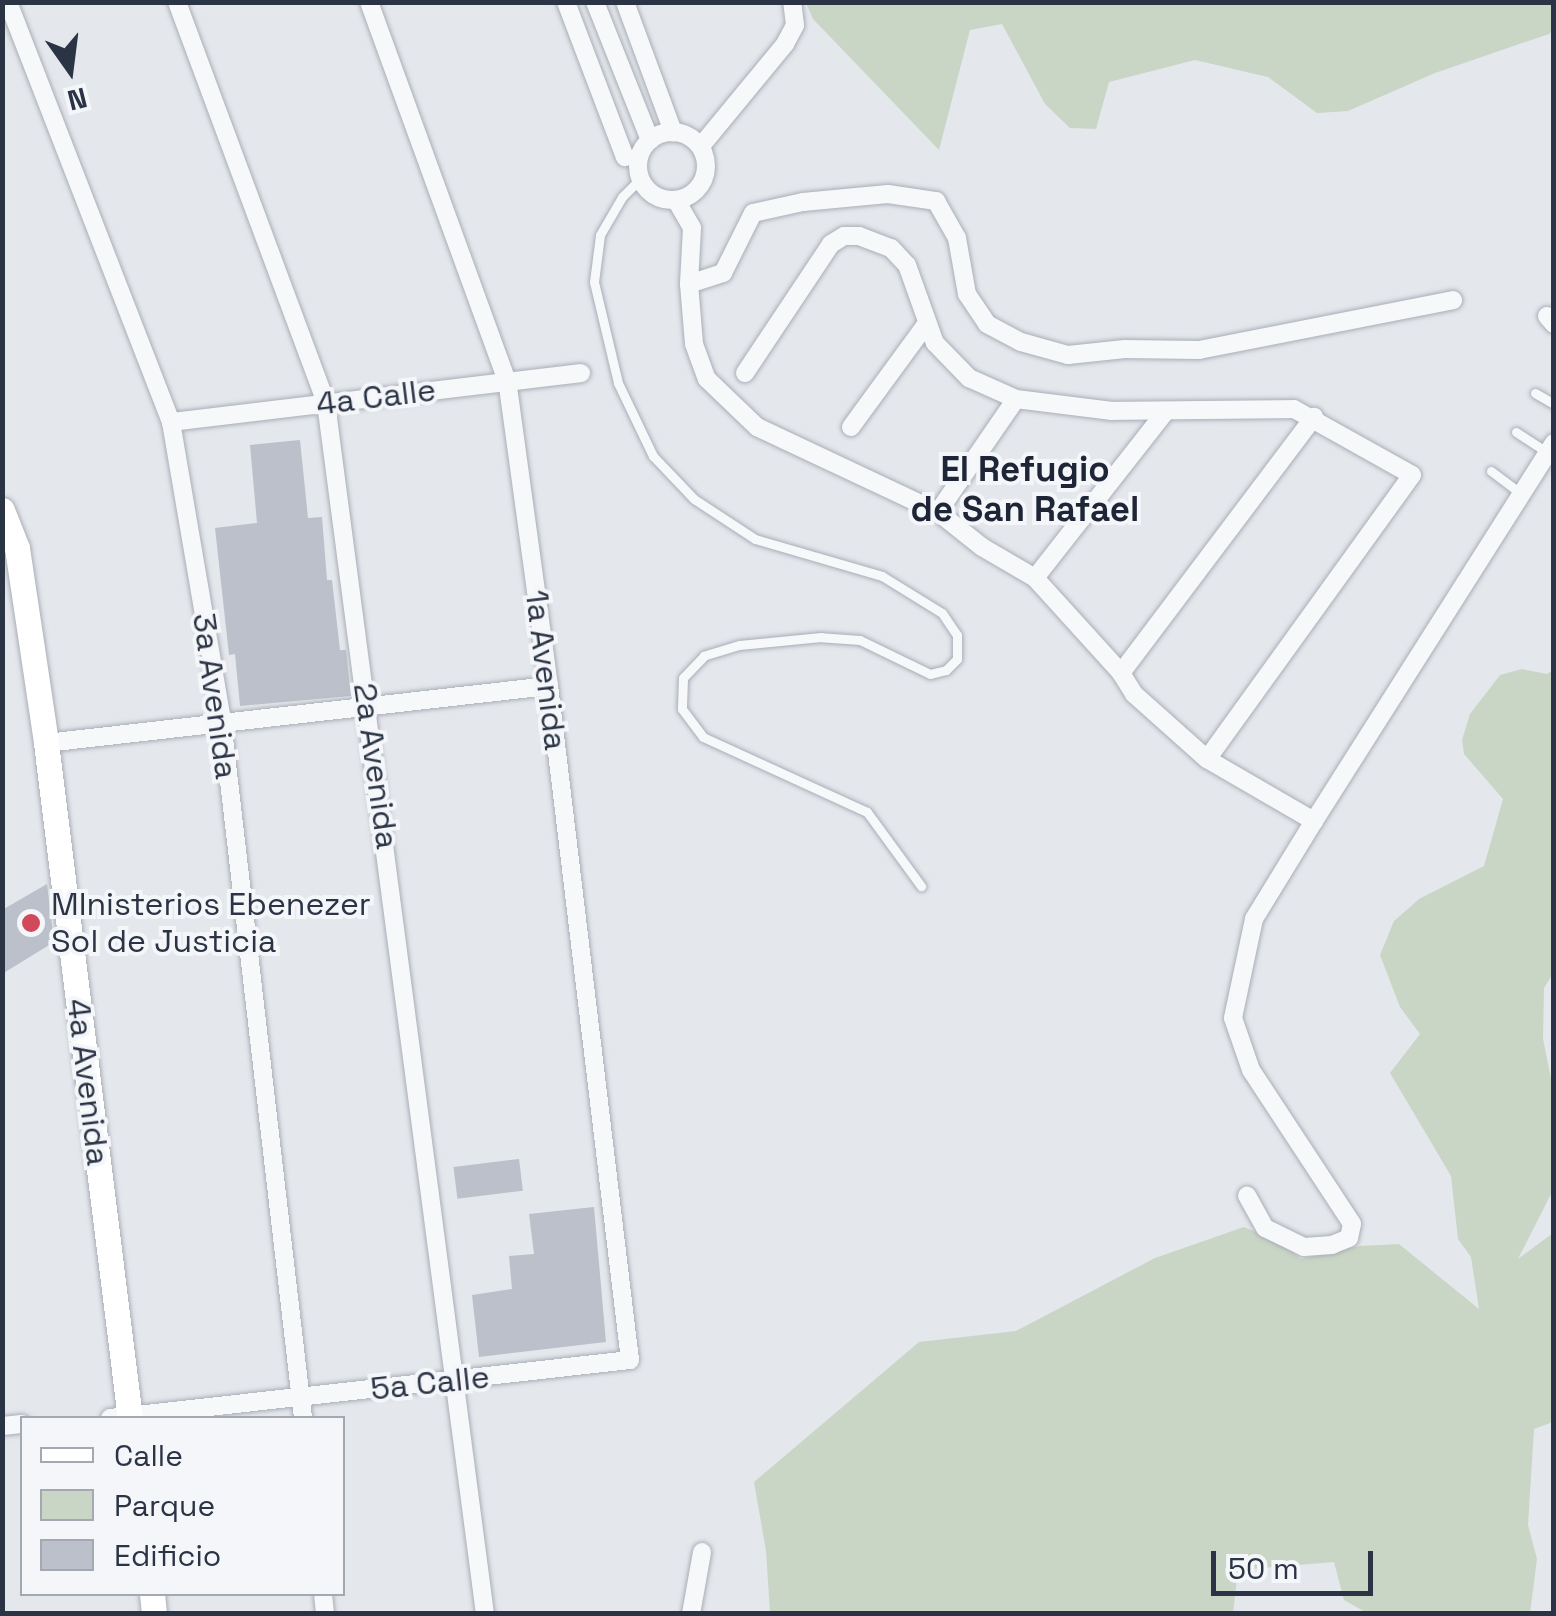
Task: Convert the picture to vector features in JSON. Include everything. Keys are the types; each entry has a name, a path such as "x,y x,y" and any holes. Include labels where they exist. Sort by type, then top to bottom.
{"street":[{"name":"3a Avenida","path":"8,2 171,422 222,720 303,1416"},
{"name":"2a Avenida","path":"176,2 326,404 486,1614"},
{"name":"1a Avenida","path":"369,2 507,382 549,686 630,1360"},
{"path":"566,2 625,157"},
{"path":"595,2 650,140"},
{"path":"625,2 673,132"},
{"path":"701,146 785,44 795,25 792,2"},
{"path":"610,39 635,30"},
{"path":"676,200 700,186 706,172 701,146 687,135 673,132 650,140 641,151 640,179 648,192 676,200 692,228 689,284 694,344 707,380 757,427 938,512 982,547 1035,578 1121,673 1134,694 1207,760 1314,821"},
{"path":"689,284 723,273 753,213 803,202 888,194 936,201 957,238 967,294 987,324 1021,342 1068,355 1125,349 1199,350 1452,300"},
{"path":"746,373 830,244 844,236 858,236 891,248 907,265 935,343 969,378 1016,399 1165,412 1294,410 1314,417 1412,475 1207,760"},
{"path":"851,427 927,323"},
{"name":"4a Calle","path":"171,422 580,373"},
{"path":"938,512 1016,399"},
{"path":"1035,578 1165,412"},
{"path":"1121,673 1314,417"},
{"path":"1247,1196 1266,1228 1304,1247 1348,1238 1352,1224 1251,1070 1233,1018 1254,919 1551,448"},
{"name":"4a Avenida","path":"2,510 17,548 46,744 130,1416"},
{"path":"46,744 222,720 549,686"},
{"name":"5a Calle","path":"145,1416 300,1395 630,1360"},
{"path":"691,1614 702,1552"}],"lane":[{"path":"640,179 622,197 600,235 594,282 618,383 653,456 694,499 755,538 882,576 942,614 957,635 956,659 946,670 930,674 860,640 822,637 739,645 704,656 683,678 682,709 703,737 867,812 921,886"},
{"path":"1535,394 1554,404"},
{"path":"1516,432 1551,448"},
{"path":"1492,471 1523,495"}],"green space":[{"path":"1553,2 1553,30 1549,34 1435,73 1348,111 1317,113 1268,77 1195,60 1109,82 1096,129 1070,128 1045,104 1002,24 970,30 939,150 813,19 806,3"},
{"path":"1522,669 1547,674 1553,670 1554,972 1544,988 1543,1039 1553,1088 1553,1190 1518,1259 1553,1233 1553,1422 1534,1429 1528,1525 1537,1559 1530,1613 1367,1613 1344,1600 1334,1562 1238,1570 1233,1613 770,1613 766,1551 754,1482 919,1342 1016,1331 1155,1258 1244,1227 1278,1241 1301,1259 1359,1246 1399,1244 1479,1309 1471,1257 1458,1239 1451,1176 1390,1073 1420,1034 1400,1007 1380,955 1394,921 1419,899 1484,866 1503,799 1464,754 1462,740 1470,714 1500,675"}],"building":[{"path":"300,440 308,518 322,517 327,580 332,580 340,650 346,650 351,696 240,706 235,654 229,655 215,528 257,523 250,445"},
{"name":"MInisterios Ebenezer Sol de Justicia","path":"47,884 54,942 2,974 2,910"},
{"path":"519,1159 523,1191 457,1199 453,1167"},
{"path":"594,1207 606,1342 479,1357 472,1295 512,1289 509,1256 534,1254 529,1214"}],"place":[{"name":"MInisterios Ebenezer Sol de Justicia","path":"31,923"}],"district":[{"name":"El Refugio de San Rafael","path":"1025,489"}]}
